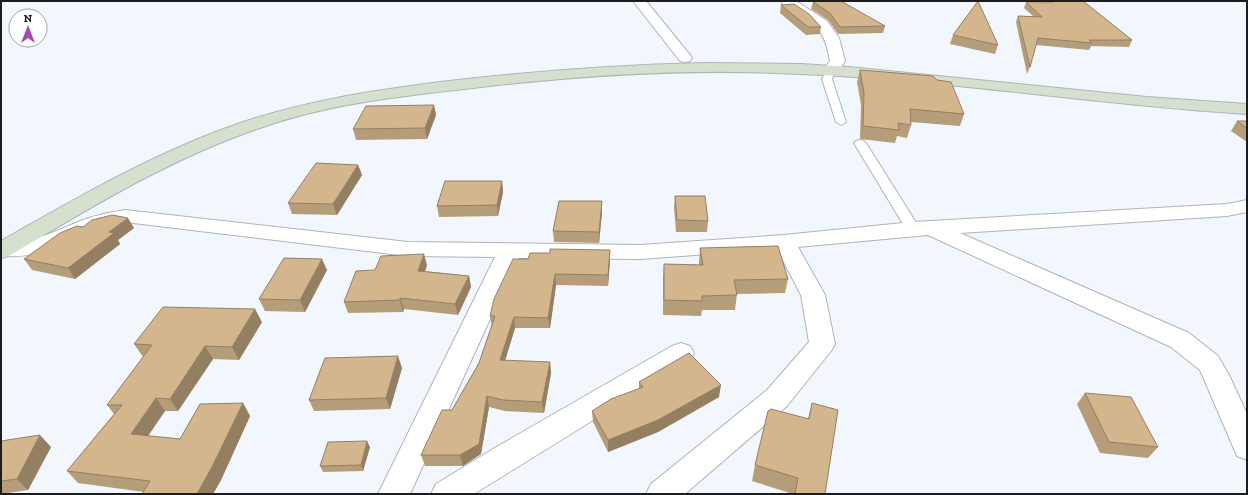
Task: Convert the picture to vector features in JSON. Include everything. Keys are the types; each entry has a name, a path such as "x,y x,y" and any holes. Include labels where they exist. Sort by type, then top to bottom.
{"main road":[{"path":"3,244 120,168 160,149 246,115 342,91 506,69 572,63 685,58 920,69 1106,90 1177,96 1247,99"},
{"path":"3,244 143,170 189,148 237,129 318,106 439,87 610,69 834,66 912,78 1122,101 1247,109"}],"street":[{"path":"639,1 685,58"},
{"path":"787,1 821,20 830,33 836,48 834,66"},
{"path":"3,244 21,249 99,222 125,216 408,249 640,252 784,242 922,229 1227,210 1247,206"},
{"path":"922,229 1180,340 1209,363 1247,447"},
{"path":"662,494 777,398 822,344 814,295 784,242"},
{"path":"394,494 510,250"},
{"path":"447,494 504,458 681,353"}],"lane":[{"path":"834,66 827,79 841,122"},
{"path":"860,143 922,229"}],"building":[{"path":"841,1 885,26 840,27 830,13 813,2"},
{"path":"978,1 998,45 953,35"},
{"path":"1053,1 1083,1 1132,40 1089,40 1092,43 1038,38 1030,67 1018,16 1042,17 1026,2 1054,2"},
{"path":"794,4 809,14 821,27 808,27 781,5"},
{"path":"860,70 933,76 937,80 951,82 964,114 910,109 911,125 898,123 899,130 863,126 864,93"},
{"path":"434,105 425,128 353,129 366,106"},
{"path":"1237,121 1247,121 1247,128"},
{"path":"316,163 358,165 333,204 288,203"},
{"path":"445,181 502,181 497,205 437,206"},
{"path":"675,196 705,196 708,221 677,220"},
{"path":"559,201 602,201 599,232 553,231"},
{"path":"112,215 128,218 109,232 114,233 68,268 24,259 60,233 77,226 83,227 92,220"},
{"path":"778,246 788,279 734,280 737,295 702,296 702,301 664,300 664,264 703,265 700,248"},
{"path":"550,249 610,250 608,275 555,274 548,318 514,317 500,360 550,362 542,402 503,400 487,396 479,444 460,455 421,455 442,410 452,410 479,363 495,316 490,316 494,299 513,259 528,259 530,253 550,253"},
{"path":"424,254 418,271 469,276 455,304 400,298 400,300 344,302 356,271 375,270 381,256"},
{"path":"284,258 322,259 300,300 259,299"},
{"path":"163,307 255,309 232,347 205,346 170,399 156,398 131,434 180,439 200,404 243,403 212,467 197,494 142,494 150,481 67,471 122,405 107,405 152,345 134,344"},
{"path":"689,353 721,385 658,420 608,440 592,411 611,399 643,387 639,382"},
{"path":"398,356 386,398 309,400 325,358"},
{"path":"1085,393 1131,397 1158,447 1109,442"},
{"path":"812,403 838,410 825,494 795,494 798,478 755,465 768,411 771,409 809,419"},
{"path":"40,435 17,479 1,481 1,441"},
{"path":"367,441 361,465 320,466 328,442"}]}
